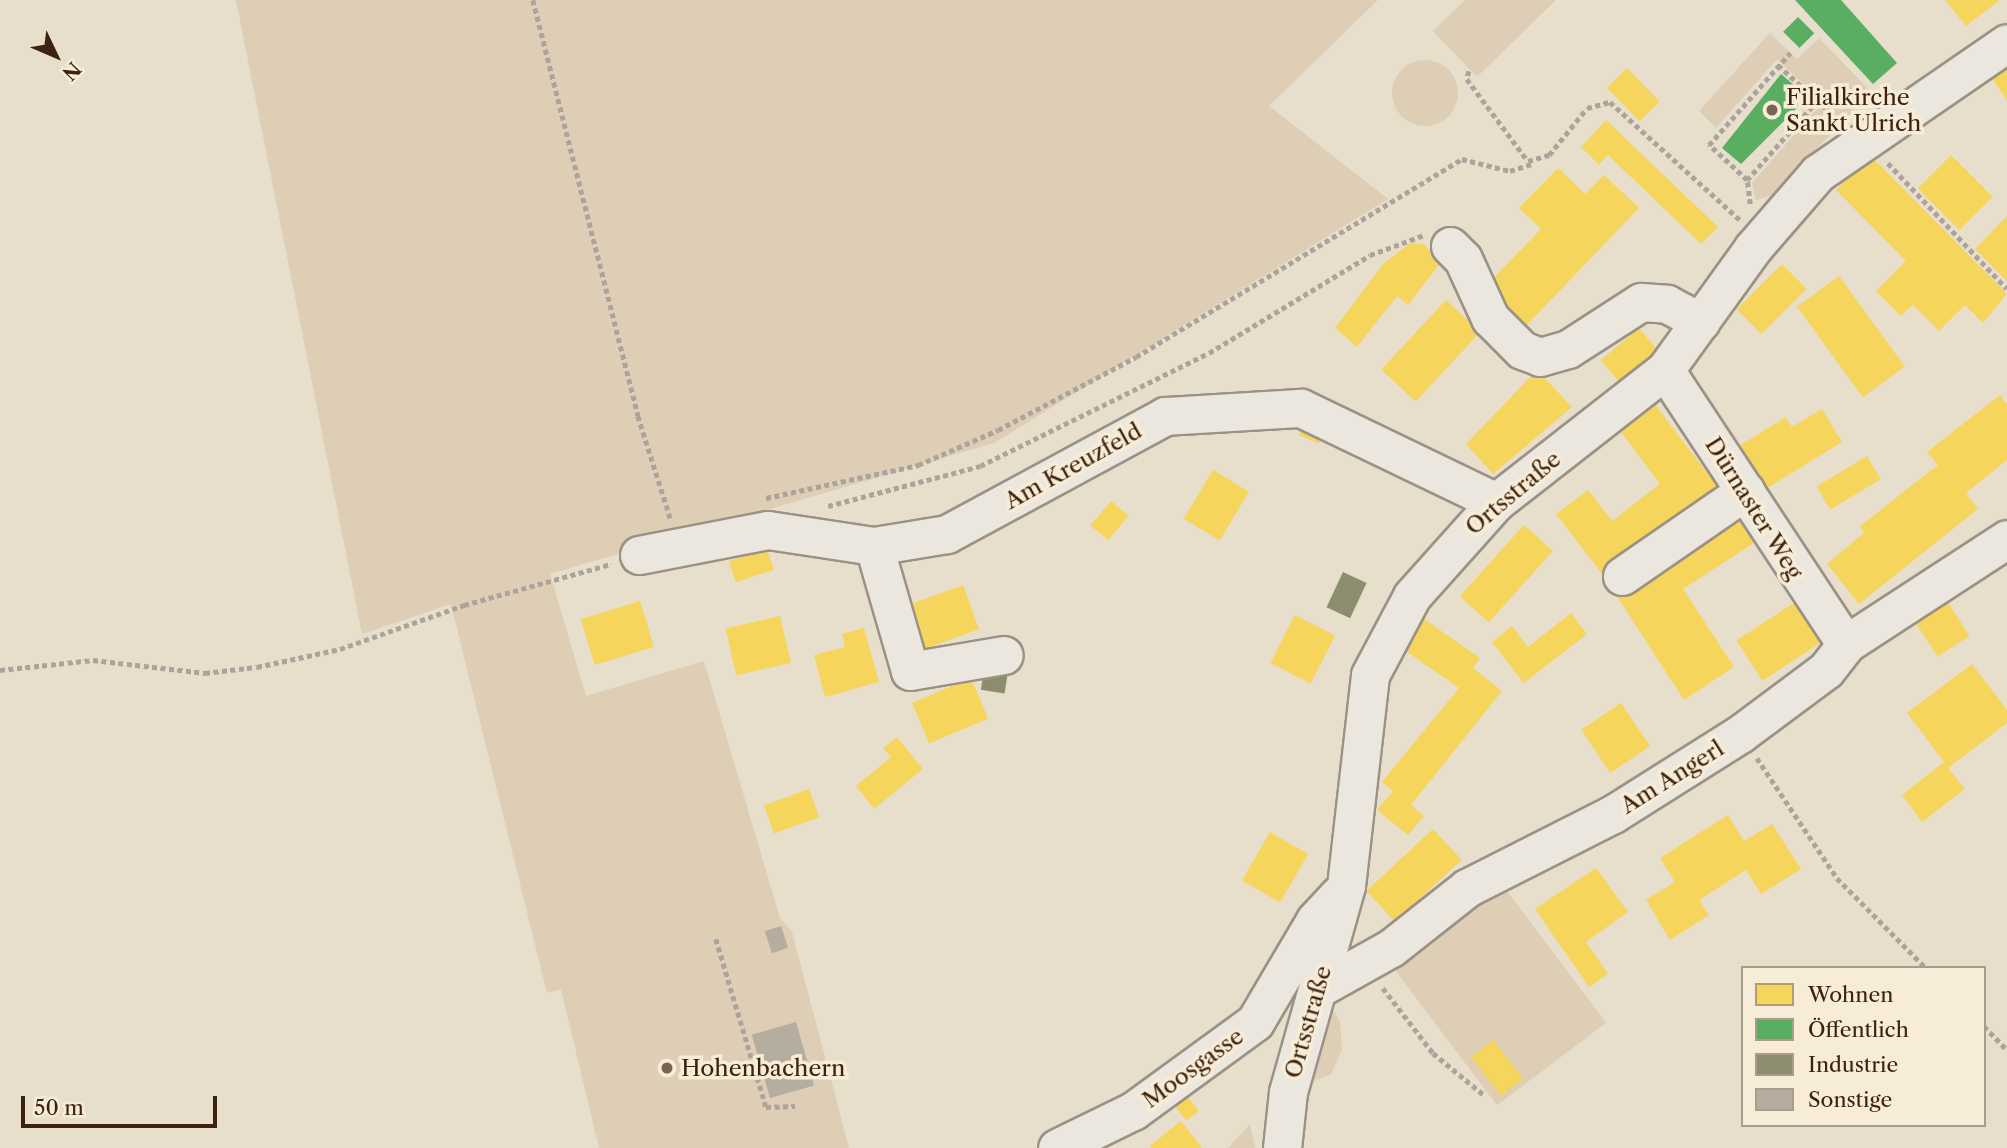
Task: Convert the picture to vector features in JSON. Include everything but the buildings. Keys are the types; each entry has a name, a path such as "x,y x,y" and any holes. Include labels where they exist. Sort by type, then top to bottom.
{"street":[{"name":"Ortsstraße","path":"1282,1148 1288,1092 1346,886 1376,656 1435,565 1496,502 1665,370 1764,237 1818,173 1862,138 2007,43"},
{"path":"1450,246 1464,259 1490,318 1522,350 1539,357 1568,349 1641,302 1667,304 1701,322"},
{"name":"Dürnaster Weg","path":"1665,370 1846,644"},
{"name":"Am Kreuzfeld","path":"639,555 768,530 874,546 947,534 1165,416 1301,408 1496,502"},
{"path":"1622,576 1745,491"},
{"name":"Am Angerl","path":"1319,988 1363,962 1468,888 1613,814 1740,734 1826,670 1846,644 2007,539"},
{"path":"874,546 910,671 1004,655"},
{"name":"Moosgasse","path":"1057,1148 1133,1111 1255,1022 1315,920 1346,886"}],"path":[{"path":"533,0 661,502 678,522"},
{"path":"1764,237 1752,219 1747,180 1709,145 1790,53"},
{"path":"1778,65 1862,138 2007,289"},
{"path":"1469,71 1467,79 1535,163"},
{"path":"1747,180 1817,101"},
{"path":"760,500 918,465 998,430 1136,357 1462,159 1510,170 1535,163 1566,137 1587,108 1610,102 1764,237"},
{"path":"812,510 980,466 1209,352 1370,255 1420,234 1450,246"},
{"path":"0,670 93,660 205,673 257,667 340,649 639,555"},
{"path":"1740,734 1837,878 1924,966"},
{"path":"716,939 766,1107 795,1106"},
{"path":"1363,962 1433,1053 1483,1094"},
{"path":"1986,1029 2007,1049"}],"shaded area":[{"path":"236,0 1378,0 1269,106 1388,199 994,443 550,574 586,696 704,661 780,918 792,932 849,1148 599,1148 561,989 547,993 451,604 362,634"},
{"path":"1465,0 1556,0 1477,77 1433,31"},
{"path":"1770,33 1797,59 1819,38 1871,92 1773,195 1756,200 1752,183 1823,102 1777,59 1716,128 1699,111"},
{"path":"1418,60 1432,60 1444,65 1453,74 1458,93 1456,106 1449,117 1432,126 1418,126 1406,121 1397,112 1392,100 1392,86 1397,74 1406,65"},
{"path":"1498,879 1606,1023 1497,1105 1389,961"},
{"path":"1325,998 1340,1021 1342,1050 1331,1074 1302,1086"},
{"path":"1250,1124 1255,1148 1228,1148"}],"place":[{"name":"Filialkirche Sankt Ulrich","path":"1772,110"},
{"name":"Hohenbachern","path":"667,1068"}]}
